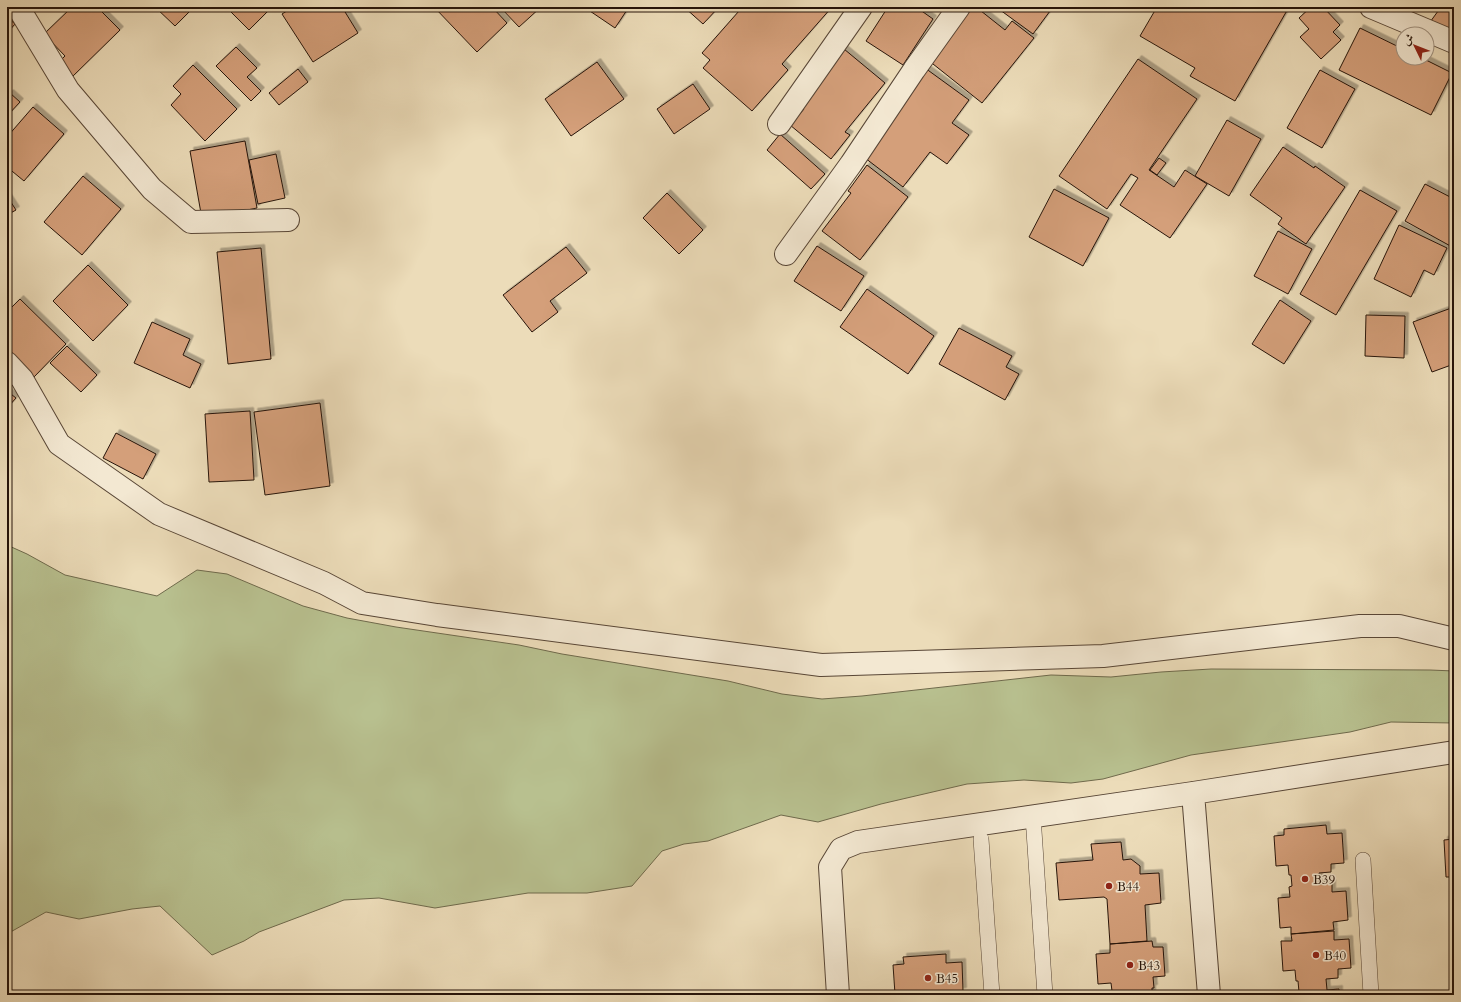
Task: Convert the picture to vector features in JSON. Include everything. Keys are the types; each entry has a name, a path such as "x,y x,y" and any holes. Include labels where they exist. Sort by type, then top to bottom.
{"street":[{"path":"18,7 68,90 152,189 191,222 288,220"},
{"path":"779,124 861,7"},
{"path":"786,254 851,164 914,70 959,7"},
{"path":"1371,7 1454,42"},
{"path":"7,363 22,379 59,444 159,514 324,584 362,603 436,616 821,665 1103,656 1360,626 1399,626 1454,639"},
{"path":"838,995 830,867 841,849 858,842 1193,793 1454,752"},
{"path":"1193,793 1209,995"}],"lane":[{"path":"1033,816 1045,995"},
{"path":"981,839 992,995"},
{"path":"1363,860 1371,995"}],"green space":[{"path":"7,545 65,575 157,596 197,570 227,574 303,606 347,618 396,627 519,645 562,654 728,681 782,694 822,699 1051,675 1111,677 1211,669 1430,670 1454,671 1454,723 1391,722 1350,732 1191,755 1103,779 1071,783 1024,780 967,784 881,804 818,822 781,815 708,841 684,844 662,851 632,886 587,893 528,893 435,908 379,898 344,900 259,932 244,941 212,955 160,906 132,909 79,919 46,912 7,934"}],"building":[{"path":"72,7 97,7 120,30 71,78 57,64 65,56 44,34"},
{"path":"155,7 194,7 175,26"},
{"path":"226,7 272,7 249,30"},
{"path":"293,7 342,7 358,33 313,62 282,14"},
{"path":"434,7 492,7 507,23 477,52"},
{"path":"500,7 541,7 519,27"},
{"path":"584,7 629,7 615,28"},
{"path":"684,7 719,7 703,24"},
{"path":"739,7 832,7 782,64 788,70 752,111 703,68 710,60 702,53 739,11 737,9"},
{"path":"888,7 916,7 933,19 903,65 866,41"},
{"path":"971,7 976,7 1005,30 1012,21 1034,38 982,103 928,60"},
{"path":"996,7 1053,7 1033,34"},
{"path":"1157,7 1289,7 1235,101 1190,76 1195,68 1140,36"},
{"path":"1311,7 1323,7 1340,25 1333,32 1341,40 1321,59 1300,37 1309,29 1299,18"},
{"path":"1441,7 1454,7 1454,37 1435,32 1435,26 1427,26"},
{"path":"7,17 15,24 7,33"},
{"path":"1360,28 1395,45 1395,66 1435,66 1435,64 1452,73 1431,115 1339,70"},
{"path":"236,47 257,68 247,77 261,91 251,101 216,66"},
{"path":"844,49 885,83 845,132 850,135 831,159 790,125 804,109 799,106"},
{"path":"1138,59 1197,99 1149,170 1174,187 1185,170 1207,184 1170,238 1120,205 1138,178 1131,174 1107,209 1059,176"},
{"path":"597,62 624,99 571,136 545,99"},
{"path":"193,65 237,109 205,141 171,105 181,94 173,86"},
{"path":"925,68 969,100 952,123 969,135 947,164 930,152 903,187 865,158"},
{"path":"298,69 308,82 279,105 269,93"},
{"path":"1320,70 1355,89 1322,148 1287,128"},
{"path":"693,84 710,109 674,134 657,109"},
{"path":"10,93 20,102 7,116 7,96"},
{"path":"33,107 64,134 24,181 7,167 7,137"},
{"path":"1227,120 1261,139 1229,196 1195,176"},
{"path":"780,134 825,174 811,189 767,150"},
{"path":"245,141 257,208 202,219 190,151"},
{"path":"1283,147 1314,168 1315,166 1345,187 1306,244 1278,224 1282,218 1250,195"},
{"path":"276,154 285,198 258,204 249,160"},
{"path":"1159,158 1166,163 1157,175 1150,170"},
{"path":"867,165 908,197 860,260 822,231 851,193 848,191"},
{"path":"83,176 121,209 82,255 44,222"},
{"path":"1425,184 1454,199 1454,248 1405,221"},
{"path":"1054,189 1109,218 1083,266 1029,237"},
{"path":"1360,190 1397,211 1336,315 1300,294"},
{"path":"667,193 703,230 679,254 643,218"},
{"path":"7,196 16,210 7,215"},
{"path":"1399,225 1447,248 1434,275 1424,270 1411,297 1374,279"},
{"path":"1278,231 1312,249 1288,294 1254,276"},
{"path":"817,246 864,276 841,311 794,281"},
{"path":"566,247 587,273 550,301 558,312 532,332 503,295"},
{"path":"261,248 271,359 228,364 217,252"},
{"path":"88,265 128,305 93,341 53,301"},
{"path":"867,289 934,336 908,374 840,327"},
{"path":"20,299 66,344 34,377 7,351 7,312"},
{"path":"1280,300 1311,321 1284,364 1252,344"},
{"path":"1454,307 1454,364 1432,372 1413,322"},
{"path":"1366,315 1405,316 1404,358 1365,356"},
{"path":"152,322 190,339 183,355 201,364 190,388 134,363"},
{"path":"959,328 1012,356 1006,367 1019,374 1005,400 939,364"},
{"path":"67,346 97,375 81,392 50,363"},
{"path":"7,391 16,398 7,408"},
{"path":"320,403 330,486 265,495 254,412"},
{"path":"250,411 254,480 209,482 205,414"},
{"path":"116,433 156,454 143,479 103,458"},
{"name":"B39","path":"1326,825 1327,834 1342,833 1344,863 1331,864 1331,872 1319,873 1319,884 1332,883 1332,892 1346,891 1348,920 1333,922 1334,930 1291,934 1291,927 1280,928 1278,898 1290,897 1289,887 1292,886 1291,875 1289,875 1288,865 1276,866 1274,836 1284,835 1284,829"},
{"path":"1454,839 1454,877 1446,877 1444,840"},
{"name":"B44","path":"1121,842 1123,860 1131,859 1140,866 1140,874 1159,873 1161,903 1145,905 1147,941 1110,944 1107,899 1104,897 1059,900 1056,863 1093,860 1091,844"},
{"name":"B40","path":"1334,931 1334,940 1349,939 1351,968 1338,969 1338,978 1326,979 1327,990 1339,989 1339,995 1297,995 1296,992 1299,992 1295,970 1283,971 1281,941 1292,941 1291,934"},
{"name":"B43","path":"1152,941 1153,947 1163,947 1165,976 1153,977 1154,988 1152,988 1152,995 1125,995 1124,991 1112,991 1111,983 1098,984 1096,954 1110,953 1110,944"},
{"name":"B45","path":"946,954 946,963 962,962 963,991 950,992 950,995 895,994 893,965 904,964 903,957"}],"place":[{"name":"B39","path":"1305,879"},
{"name":"B44","path":"1109,886"},
{"name":"B40","path":"1316,955"},
{"name":"B43","path":"1130,965"},
{"name":"B45","path":"928,978"}]}
